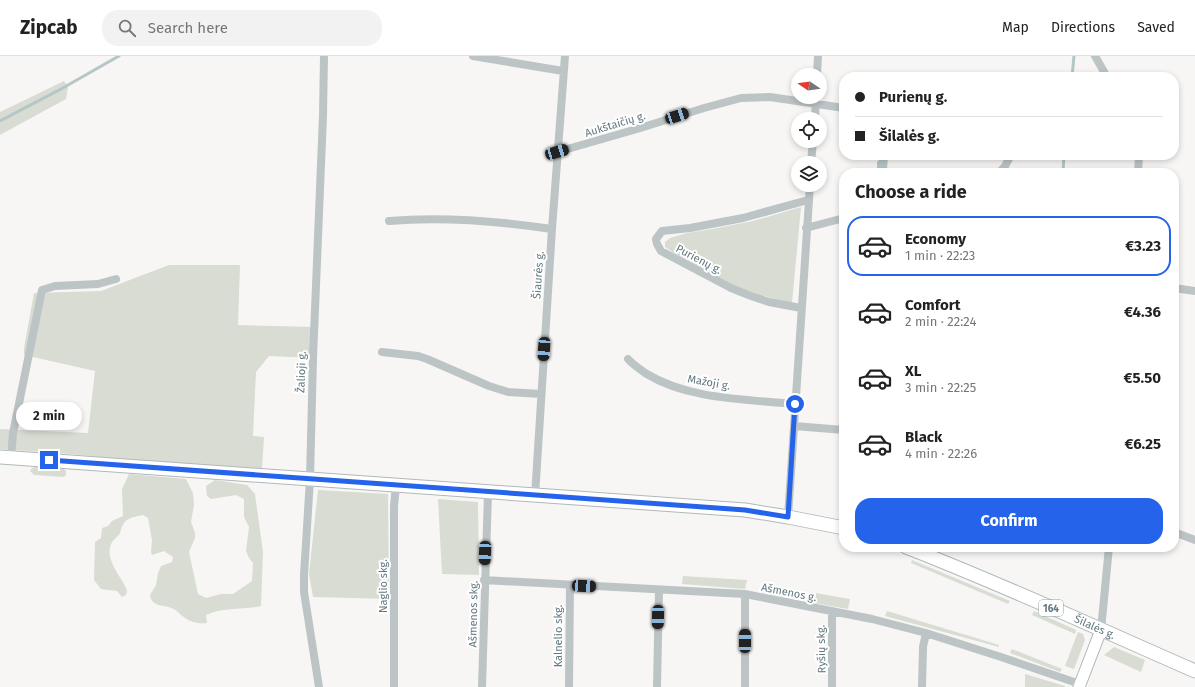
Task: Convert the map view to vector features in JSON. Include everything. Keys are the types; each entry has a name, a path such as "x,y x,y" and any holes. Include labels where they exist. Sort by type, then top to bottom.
{"main road":[{"path":"6,458 745,510 839,527"},
{"name":"Šilalės g.","path":"919,552 953,565 1195,671"},
{"path":"1079,686 1100,630"}],"street":[{"name":"Žalioji g.","path":"319,687 304,592 304,575 310,479 324,56"},
{"path":"473,56 563,72"},
{"name":"Šiaurės g.","path":"535,496 557,152 565,56"},
{"path":"817,68 818,56"},
{"path":"1095,56 1104,72"},
{"name":"Aukštaičių g.","path":"557,152 741,98 770,97 791,98"},
{"name":"Aukštaičių g.","path":"827,103 839,107"},
{"path":"788,517 809,192"},
{"name":"Purienų g.","path":"801,308 769,302 731,288 661,251 656,244 656,238 662,231 690,228 743,218 808,200"},
{"path":"389,221 454,218 498,221 552,229"},
{"path":"806,228 839,219"},
{"path":"6,458 13,433 42,290 55,286 98,284 116,279"},
{"path":"1179,289 1195,292"},
{"path":"382,352 418,356 508,392 541,394"},
{"name":"Mažoji g.","path":"628,359 633,365 650,376 684,390 706,395 795,404"},
{"path":"794,426 839,430"},
{"name":"Naglio skg.","path":"394,687 394,506 396,486"},
{"name":"Ašmenos skg.","path":"482,687 484,580 488,493"},
{"path":"1179,534 1195,540"},
{"path":"1100,630 1108,552"},
{"name":"Ašmenos g.","path":"484,580 745,594 872,619 926,633 1001,657 1079,686"},
{"name":"Kalnelio skg.","path":"569,687 570,585"},
{"path":"657,687 659,590"},
{"path":"745,594 745,687"},
{"name":"Ryšių skg.","path":"832,612 832,687"},
{"path":"922,687 923,647 926,633"}],"shaded area":[{"path":"64,81 68,87 66,99 0,135 0,112"},
{"path":"879,160 888,160 887,168 877,168 877,162"},
{"path":"801,207 792,303 759,294 726,282 695,266 665,247 665,242 670,238 687,233 753,221"},
{"path":"169,265 240,265 238,325 314,327 313,358 269,356 256,372 253,436 264,437 262,470 187,466 71,454 0,449 0,429 88,433 95,371 24,355 34,293 101,291"},
{"path":"34,467 64,469 66,471 66,475 63,477 34,475 30,471"},
{"path":"129,474 186,479 193,493 194,505 191,522 195,533 195,538 189,552 198,594 206,598 221,594 233,594 252,581 253,563 246,551 249,527 244,517 244,499 236,495 211,499 207,496 206,486 215,480 247,485 255,494 263,552 261,606 213,612 206,615 207,623 200,623 187,619 170,607 153,602 150,595 156,585 161,566 172,562 173,557 164,551 152,555 152,540 148,518 143,515 125,521 119,535 112,542 110,548 111,561 127,590 126,595 122,597 117,591 101,589 94,580 95,542 101,538 102,528 108,526 112,521 123,516 122,489"},
{"path":"318,490 388,494 389,599 313,597 309,574"},
{"path":"438,499 478,502 479,575 442,574"},
{"path":"912,560 1010,601 1008,604 911,563"},
{"path":"683,576 747,580 745,589 682,584"},
{"path":"760,587 794,595 793,599 760,592"},
{"path":"810,592 850,599 848,609 808,602"},
{"path":"887,611 999,645 999,647 885,616"},
{"path":"1034,611 1076,630 1075,634 1032,615"},
{"path":"1078,632 1083,634 1085,640 1074,669 1065,666"},
{"path":"1114,647 1145,660 1141,672 1104,655"},
{"path":"1012,649 1062,669 1060,672 1010,653"},
{"path":"1025,674 1065,686 1065,687 1025,687"}],"waterway":[{"path":"0,121 119,56"},
{"path":"1072,72 1074,56"},
{"path":"1063,168 1064,160"}],"route":[{"path":"49,460 504,494 745,510 788,517 795,404"}]}
